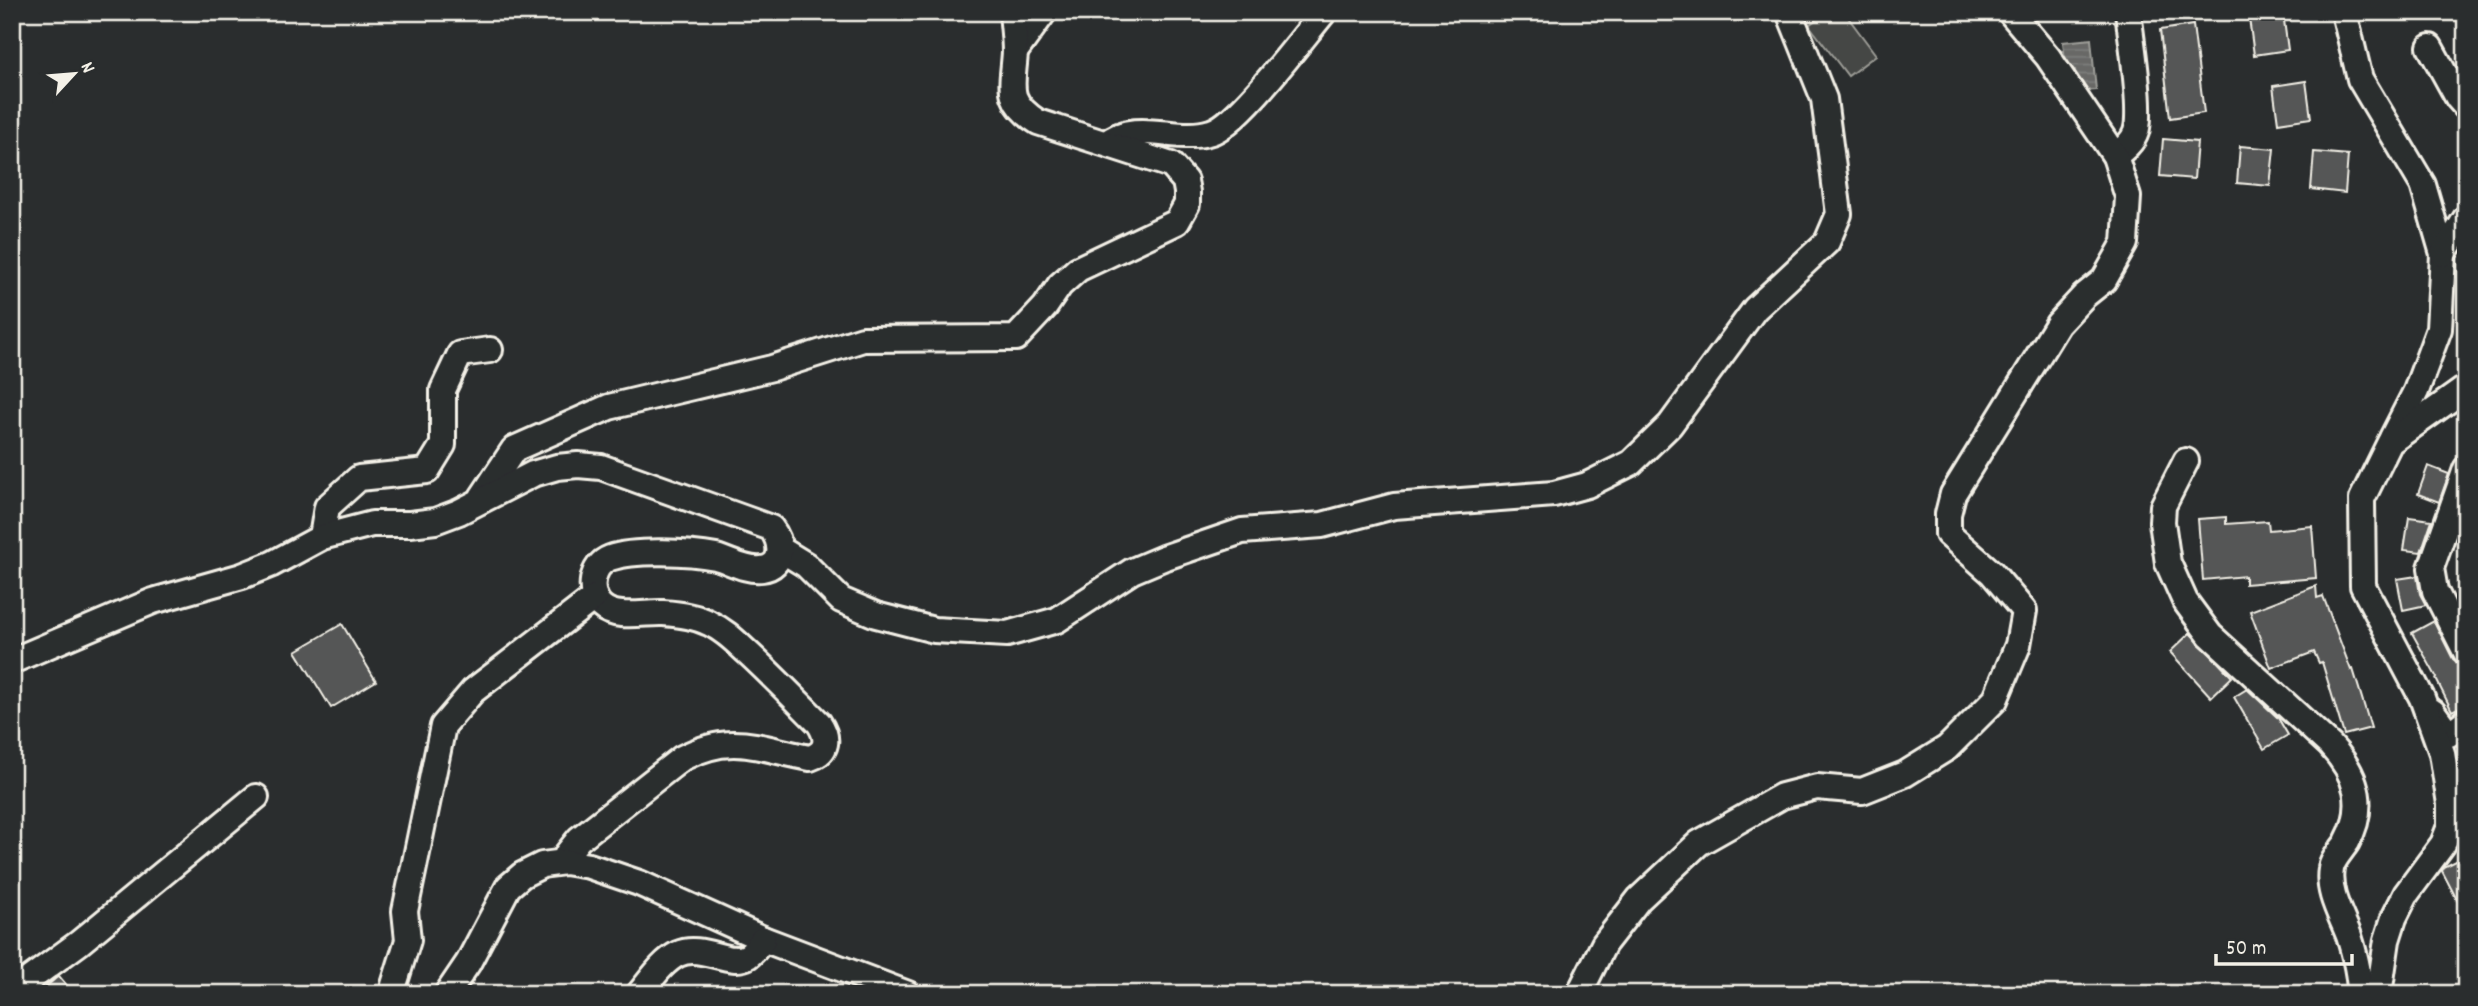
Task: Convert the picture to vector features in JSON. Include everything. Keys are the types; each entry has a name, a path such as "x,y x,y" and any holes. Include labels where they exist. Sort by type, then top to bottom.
{"street":[{"path":"482,498 514,449 609,407 772,368 863,339 1016,338 1045,307 1060,285 1078,269 1177,222 1187,204 1187,192 1179,173 1171,165 1038,122 1018,104 1011,79 1015,52 1012,12"},
{"path":"1015,52 1044,12"},
{"path":"1107,143 1119,135 1132,132 1199,135 1222,128 1240,113 1324,12"},
{"path":"780,549 806,565 841,600 876,615 934,630 1007,634 1057,620 1132,571 1242,531 1322,525 1394,506 1554,494 1587,485 1631,463 1670,425 1755,309 1827,242 1839,214 1824,99 1789,12"},
{"path":"1579,994 1604,944 1639,899 1699,843 1782,796 1817,787 1862,791 1905,774 1947,748 1995,700 2018,645 2024,611 1992,573 1948,534 1948,514 1954,494 2058,324 2104,279 2125,243 2127,197 2115,156 2048,57 2010,12"},
{"path":"2115,156 2127,146 2136,132 2138,113 2128,12"},
{"path":"2344,12 2360,79 2423,185 2443,254 2439,329 2416,391 2362,499 2363,586 2422,698 2442,753 2448,781 2450,826 2443,844 2406,894 2394,918 2387,940 2379,994"},
{"path":"2430,47 2458,98 2466,107"},
{"path":"2443,254 2466,218"},
{"path":"322,537 327,508 359,478 427,471 443,445 443,390 460,354 490,350"},
{"path":"2390,442 2466,388"},
{"path":"2186,461 2163,506 2162,522 2168,563 2185,601 2210,635 2330,744 2345,760 2352,774 2358,802 2356,819 2346,843 2331,867 2331,883 2333,897 2356,960 2360,994"},
{"path":"12,661 153,601 242,576 272,564 322,537 372,524 435,521 459,512 533,474 557,467 601,467 771,528 779,538 780,549 773,564 764,569 753,569 690,553 620,555 606,559 596,570 592,584 595,597 602,607 614,613 689,616 723,630 819,723 827,740 822,752 810,758 732,742 698,749 682,758 579,839 567,854 565,862"},
{"path":"2466,469 2431,568 2435,592 2466,652"},
{"path":"395,994 394,985 408,940 405,911 443,726 473,691 595,597"},
{"path":"2422,698 2449,734 2466,721"},
{"path":"12,992 79,943 256,797"},
{"path":"447,994 468,963 508,887 542,865 565,862 589,866 639,883 763,939 908,994"},
{"path":"639,994 667,961 676,955 696,949 739,959 752,953 763,939"}],"shaded area":[{"path":"1826,12 1844,12 1876,55 1848,76 1809,25"},
{"path":"2091,39 2096,90 2083,91 2082,81 2076,82 2075,70 2066,71 2063,42"}],"building":[{"path":"2283,13 2288,50 2254,55 2249,18"},
{"path":"2193,25 2204,113 2170,118 2160,30"},
{"path":"2306,81 2311,118 2278,123 2273,86"},
{"path":"2163,139 2197,142 2194,179 2160,176"},
{"path":"2240,146 2274,149 2270,186 2237,183"},
{"path":"2314,152 2348,155 2345,193 2311,189"},
{"path":"2428,466 2449,474 2439,502 2418,494"},
{"path":"2226,517 2226,524 2268,521 2269,530 2312,526 2316,578 2245,584 2245,576 2203,580 2198,519"},
{"path":"2409,517 2432,520 2421,552 2404,550"},
{"path":"2417,576 2420,594 2426,605 2403,610 2397,579"},
{"path":"2316,586 2317,598 2323,596 2351,670 2353,669 2371,728 2344,735 2322,662 2319,663 2314,652 2271,668 2250,611"},
{"path":"2434,621 2453,659 2463,666 2466,672 2466,704 2452,711 2412,633"},
{"path":"342,624 376,681 331,708 296,651"},
{"path":"2190,633 2232,677 2211,697 2170,652"},
{"path":"2247,689 2278,718 2288,735 2264,749 2234,697"},
{"path":"2466,856 2466,917 2442,871 2444,867"},
{"path":"59,976 74,994 38,994 55,979"}]}
